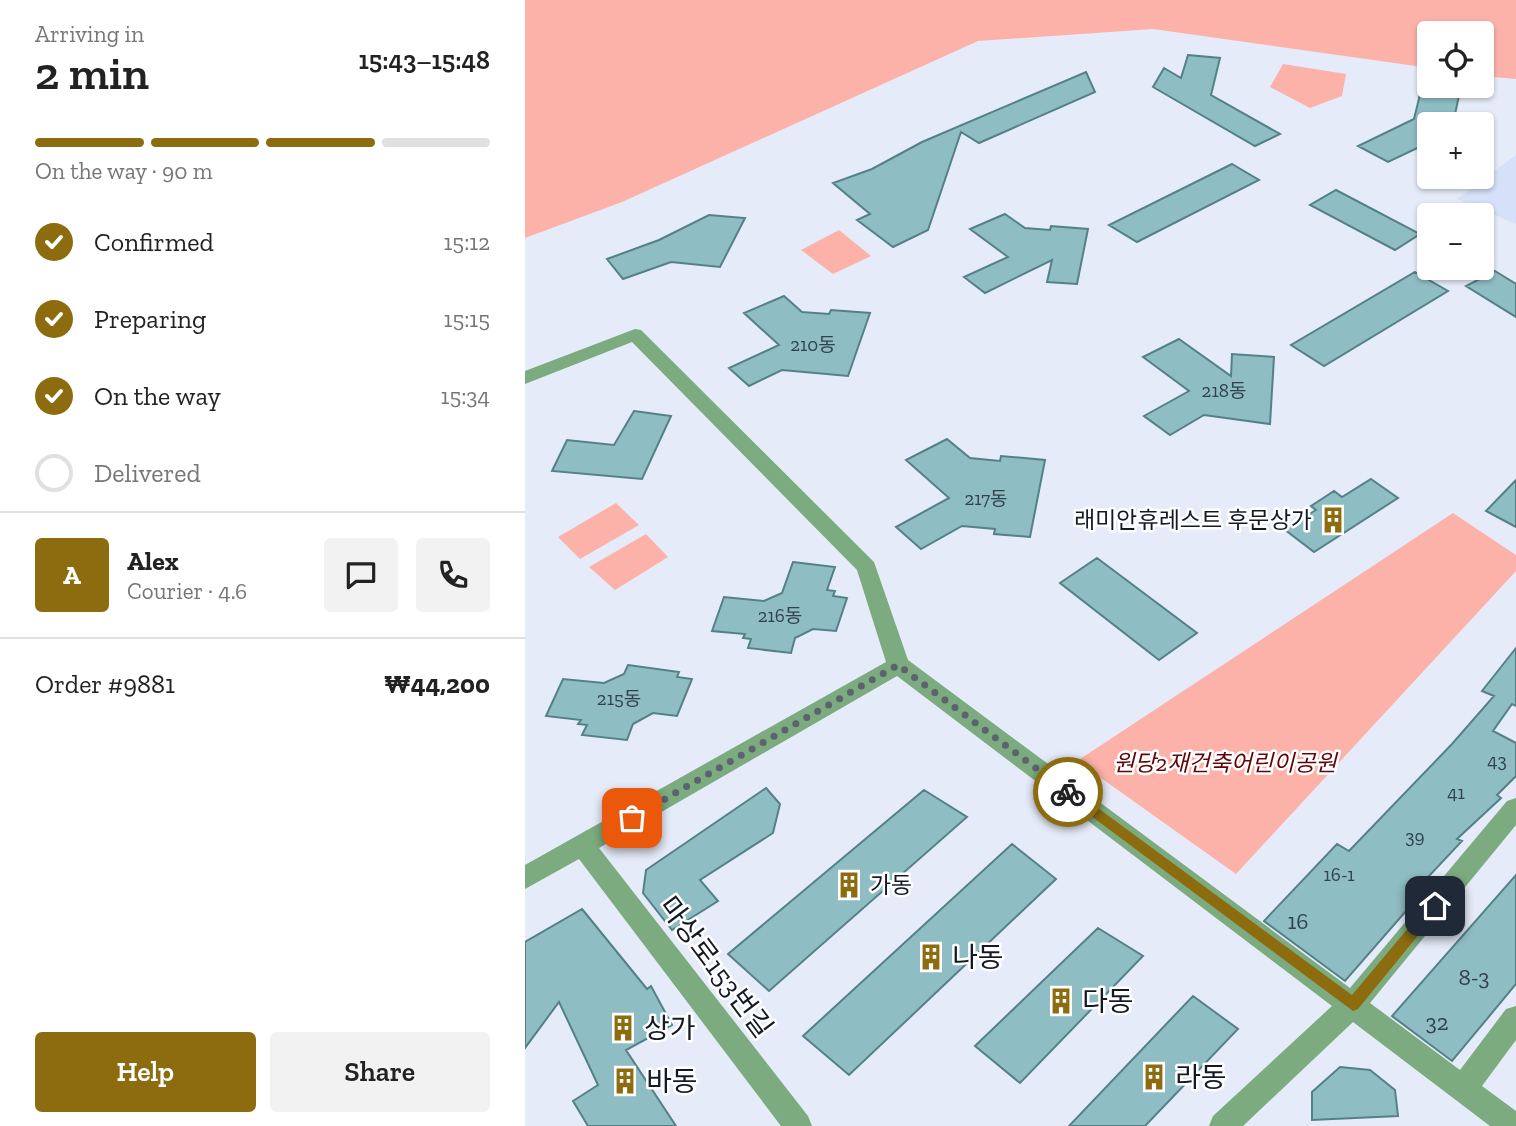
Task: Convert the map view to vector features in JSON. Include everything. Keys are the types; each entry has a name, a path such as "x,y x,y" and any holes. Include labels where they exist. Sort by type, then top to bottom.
{"street":[{"path":"525,378 635,334 867,567 898,665 1513,1126"},
{"path":"525,878 898,665"},
{"path":"1223,1126 1353,1004 1516,808"},
{"name":"마상로153번길","path":"583,846 798,1126"},
{"path":"1463,1089 1516,1018"}],"shaded area":[{"path":"1516,155 1516,224 1494,215 1494,203 1466,203 1457,199 1470,189 1494,189 1494,171"}],"green space":[{"path":"525,0 1516,0 1516,79 1494,77 1494,21 1417,21 1417,66 1153,29 978,41 622,202 525,238"},
{"path":"1283,64 1346,74 1342,96 1310,108 1270,87"},
{"path":"839,230 871,256 833,274 801,250"},
{"path":"616,503 639,525 580,559 558,537"},
{"name":"원당2재건축어린이공원","path":"1453,513 1516,555 1516,571 1236,874 1077,761"},
{"path":"646,534 668,557 615,590 589,567"}],"building":[{"path":"1188,55 1220,58 1211,95 1280,134 1255,146 1153,87 1164,68 1181,78"},
{"path":"1086,72 1095,92 979,143 961,132 928,230 893,247 857,220 870,214 833,183 872,169 922,142"},
{"path":"1419,98 1458,98 1456,112 1417,112 1417,148 1388,162 1358,146 1414,119"},
{"path":"1232,164 1259,180 1137,242 1109,225"},
{"path":"1336,190 1417,232 1417,236 1395,250 1310,205"},
{"path":"1005,214 1025,228 1050,230 1051,226 1088,229 1077,284 1047,282 1052,260 985,293 964,277 1008,257 970,229"},
{"path":"709,215 745,218 720,267 671,262 623,279 607,259 659,240"},
{"path":"1415,272 1417,280 1429,280 1448,291 1324,366 1291,345"},
{"path":"1494,272 1516,284 1516,317 1466,286 1478,280 1494,280"},
{"path":"784,296 802,312 829,314 831,310 870,313 848,376 782,370 749,386 729,368 779,345 744,313"},
{"path":"1179,339 1231,376 1232,354 1274,357 1270,424 1204,415 1170,435 1144,416 1189,391 1143,357"},
{"path":"634,411 671,416 642,479 552,471 567,440 614,445"},
{"path":"947,439 970,458 1000,461 1001,456 1045,460 1030,537 994,534 995,529 962,526 921,549 896,527 949,498 906,460"},
{"name":"래미안휴레스트 후문상가","path":"1371,479 1398,498 1314,552 1284,529 1316,510 1311,506 1334,491 1342,497"},
{"path":"1516,480 1516,527 1486,511"},
{"path":"1097,558 1197,633 1159,660 1060,583"},
{"path":"793,562 835,567 827,590 835,591 833,596 847,598 836,631 813,629 795,638 791,653 748,648 751,639 743,638 745,634 712,631 724,597 764,601 782,593"},
{"path":"1516,648 1516,706 1512,704 1493,731 1516,743 1516,776 1497,795 1501,798 1457,839 1462,841 1414,892 1420,895 1345,981 1264,921 1337,844 1349,851 1452,744 1494,696 1482,691"},
{"path":"628,665 679,672 677,677 692,679 677,716 653,713 633,724 627,740 582,735 587,725 578,724 581,720 546,716 563,679 604,683 624,674"},
{"path":"766,788 780,804 773,833 700,880 718,901 672,930 643,893 646,870"},
{"name":"가동","path":"924,790 967,817 769,991 728,954"},
{"name":"나동","path":"1012,844 1056,879 849,1075 803,1036"},
{"path":"1516,875 1516,984 1452,1061 1392,1016"},
{"path":"582,909 647,989 651,986 672,1025 626,1050 676,1126 588,1126 573,1101 598,1085 559,1002 525,1048 525,942"},
{"name":"다동","path":"1098,928 1143,956 1020,1083 975,1046"},
{"name":"라동","path":"1193,996 1238,1029 1145,1126 1069,1126"},
{"path":"1340,1067 1370,1070 1395,1090 1398,1116 1312,1120 1312,1092"}],"way so far":[{"path":"632,818 898,665 1068,792"}],"place":[{"name":"래미안휴레스트 후문상가","path":"1333,520"},
{"name":"가동","path":"849,885"},
{"name":"나동","path":"931,957"},
{"name":"다동","path":"1061,1001"},
{"name":"상가","path":"623,1028"},
{"name":"라동","path":"1154,1077"},
{"name":"바동","path":"625,1081"}],"route":[{"path":"1068,792 1353,1004 1435,906"}]}
